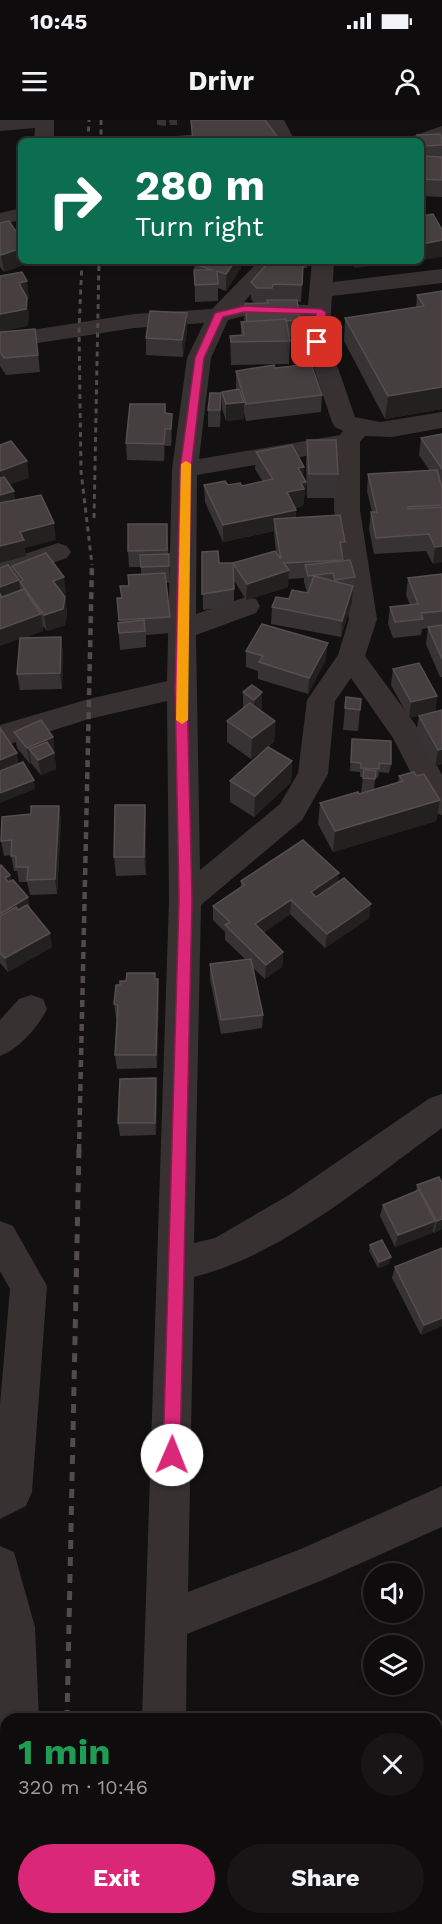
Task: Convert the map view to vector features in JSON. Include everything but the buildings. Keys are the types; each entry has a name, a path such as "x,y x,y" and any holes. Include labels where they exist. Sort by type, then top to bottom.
{"street":[{"path":"274,120 283,138"},
{"path":"0,125 45,127"},
{"path":"424,138 442,132"},
{"path":"0,219 18,215"},
{"path":"164,1713 185,900 181,688 185,469 199,358 219,315 268,264"},
{"path":"185,900 291,812 313,774 321,700 351,657 363,619 347,510 353,435 344,422 317,342 323,264"},
{"path":"0,342 134,321 219,315 244,309 321,301 442,276"},
{"path":"185,469 353,435 442,420"},
{"path":"0,572 58,552"},
{"path":"183,629 246,606"},
{"path":"351,657 405,732 442,804"},
{"path":"0,736 89,709 181,688"},
{"path":"0,1042 31,1009"},
{"path":"176,1265 222,1253 302,1207 442,1109"},
{"path":"0,1238 29,1286 12,1492 0,1499"},
{"path":"168,1622 309,1566 442,1506"},
{"path":"0,1566 14,1627 16,1713"}],"railway":[{"path":"88,138 89,120"},
{"path":"101,120 101,138"},
{"path":"82,264 79,330 81,471 92,565"},
{"path":"94,518 99,264"},
{"path":"79,1151 92,565"},
{"path":"67,1713 79,1149"}],"slow traffic":[{"path":"182,720 186,464"}],"route":[{"path":"172,1455 185,900 181,688 185,469 190,416 199,358 219,315 244,309 321,312 317,342"}]}
